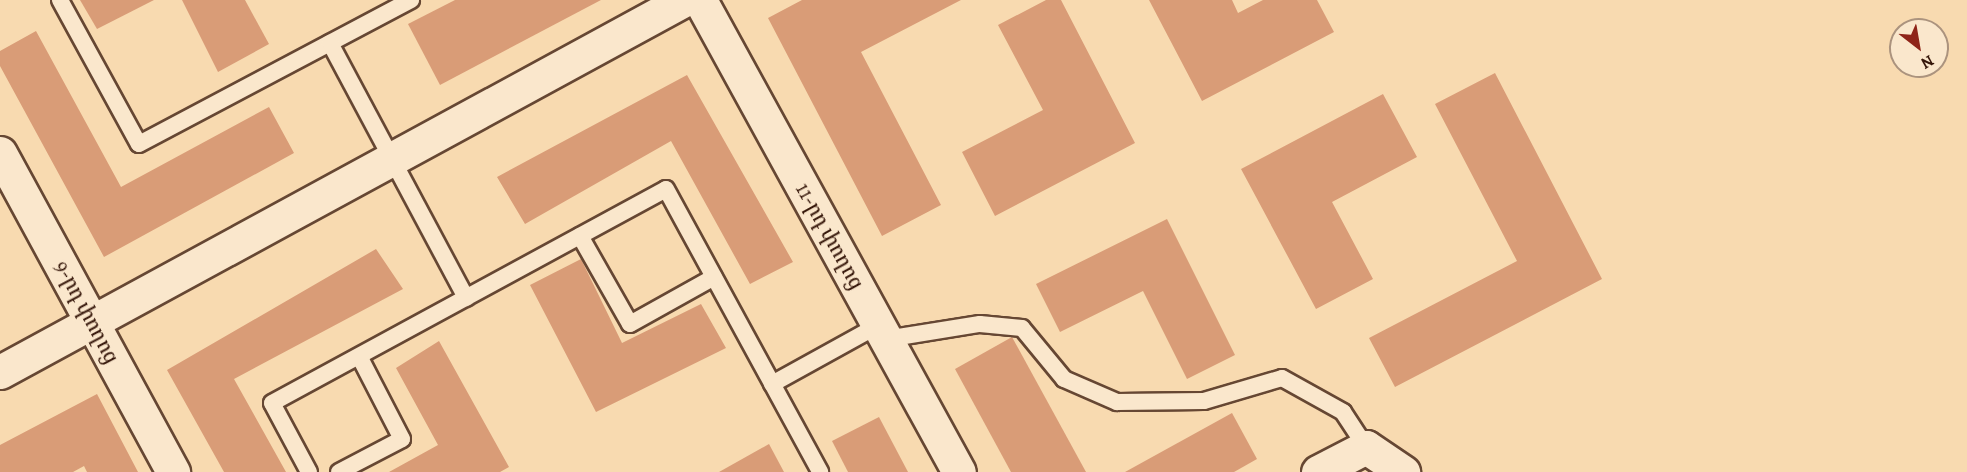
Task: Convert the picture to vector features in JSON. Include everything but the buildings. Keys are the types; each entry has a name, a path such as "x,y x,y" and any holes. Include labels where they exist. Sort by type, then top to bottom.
{"street":[{"path":"0,372 684,0"},
{"name":"11-րդ փողոց","path":"700,0 959,472"},
{"name":"9-րդ փողոց","path":"0,153 173,472"},
{"path":"1318,472 1366,447 1403,472"}],"lane":[{"path":"60,0 139,144 411,0"},
{"path":"330,43 466,297"},
{"path":"309,472 272,403 666,189 820,472"},
{"path":"580,236 630,324 714,277"},
{"path":"772,384 882,332 980,324 1022,328 1064,379 1117,402 1204,401 1282,378 1343,412 1366,447"},
{"path":"339,472 402,439 359,356"}]}
